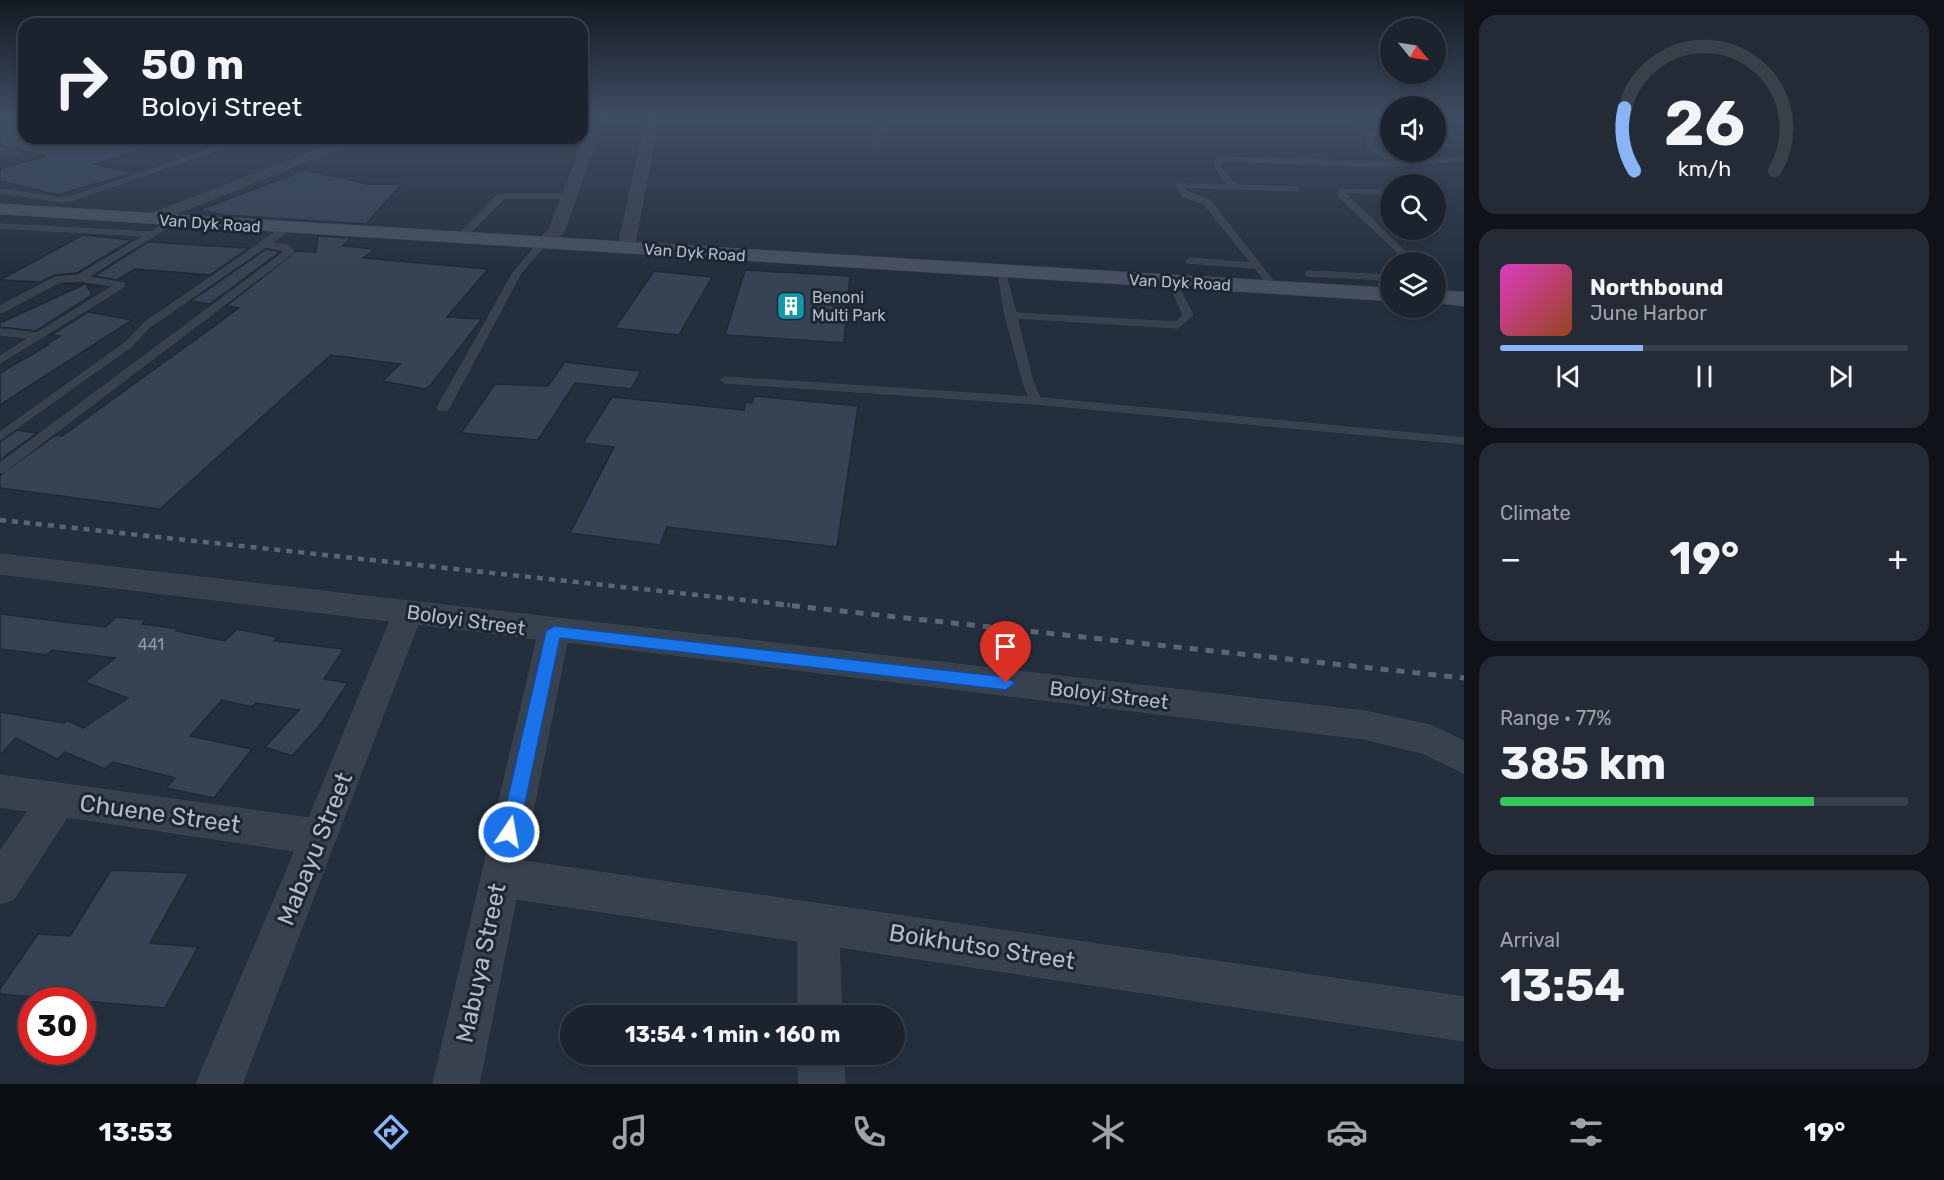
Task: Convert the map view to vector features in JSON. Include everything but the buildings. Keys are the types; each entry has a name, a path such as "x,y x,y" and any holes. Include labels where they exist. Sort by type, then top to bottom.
{"main road":[{"name":"Van Dyk Road","path":"0,209 151,226 174,221 1380,294"}],"street":[{"path":"151,226 290,168"},
{"path":"544,242 556,231 580,168"},
{"path":"626,248 643,168"},
{"name":"Boloyi Street","path":"0,564 1364,725 1430,740 1464,758"},
{"name":"Mabayu Street","path":"219,1084 320,837 408,612"},
{"name":"Mabuya Street","path":"456,1084 554,631"},
{"name":"Chuene Street","path":"0,791 320,837"},
{"path":"0,885 58,799"},
{"name":"Boikhutso Street","path":"499,877 1464,1019"},
{"path":"818,923 820,1005"},
{"path":"821,1065 822,1084"}],"lane":[{"path":"0,191 61,200 74,198 163,168"},
{"path":"1219,168 1233,186"},
{"path":"1274,287 1207,202 1185,195 1178,184 1296,189"},
{"path":"1378,192 1342,190 1342,195 1402,252"},
{"path":"461,237 499,198 504,196 569,196"},
{"path":"0,226 151,226"},
{"path":"80,278 151,226"},
{"path":"0,436 129,344 147,325 288,228"},
{"path":"443,408 517,273 544,242"},
{"path":"0,469 290,251 285,247 264,244"},
{"path":"1190,261 1258,266"},
{"path":"1000,271 1028,382 1036,402"},
{"path":"1310,274 1380,278"},
{"path":"0,310 50,282 65,278 80,278 121,285 0,360"},
{"path":"1010,315 1178,325 1188,315 1172,281"},
{"path":"0,332 38,336"},
{"path":"725,380 1036,402 1464,441"}],"railway":[{"path":"0,520 790,605"},
{"path":"776,604 1464,678"}],"place":[{"name":"Benoni Multi Park","path":"791,306"}],"route":[{"path":"509,832 554,631 1006,683"}]}
